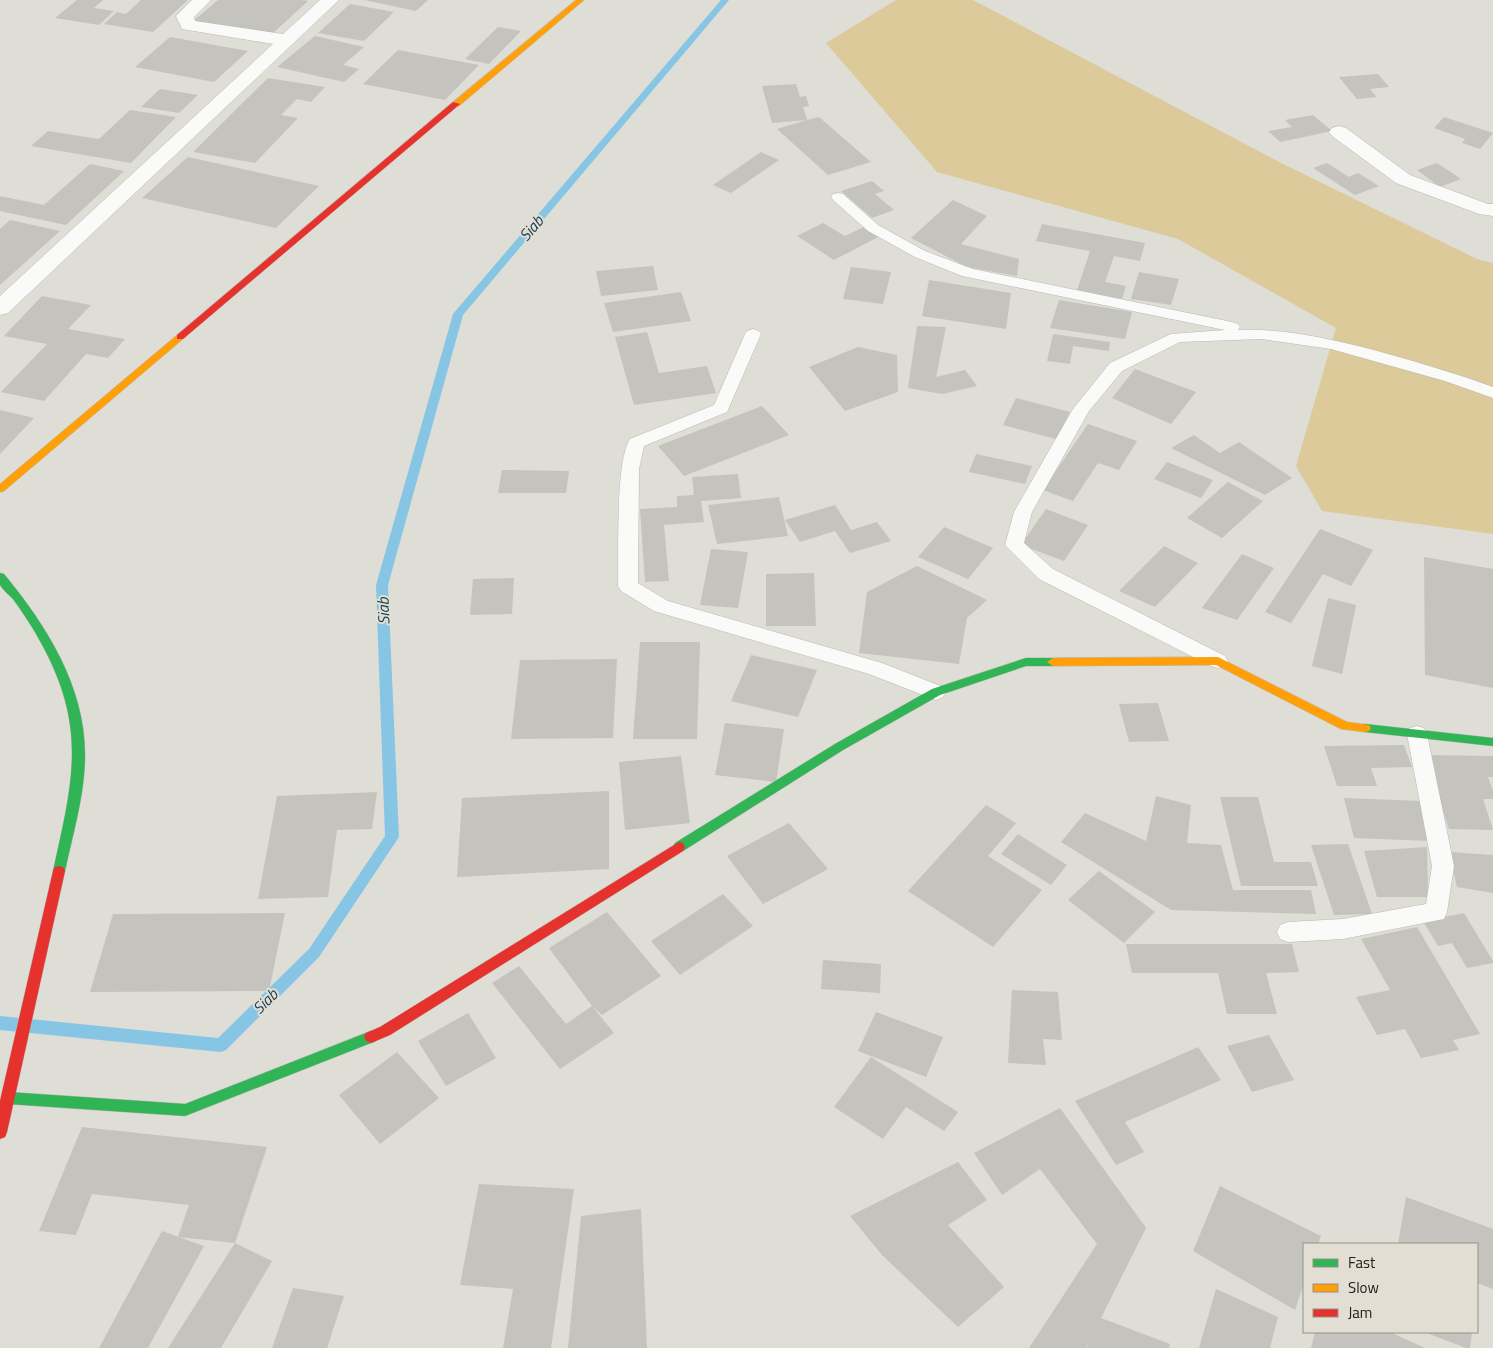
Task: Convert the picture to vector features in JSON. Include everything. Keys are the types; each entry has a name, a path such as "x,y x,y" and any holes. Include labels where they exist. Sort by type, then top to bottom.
{"street":[{"path":"202,0 185,16 188,25 285,40"},
{"path":"0,308 330,0"},
{"path":"0,489 580,0"},
{"path":"1339,132 1403,179 1486,210 1493,210"},
{"path":"0,577 16,593 35,622 67,686 76,720 77,758 74,795 56,888 0,1132"},
{"path":"8,1098 185,1110 385,1031 839,747 936,692 1026,662 1218,661 1345,726 1493,742"}],"lane":[{"path":"838,197 873,228 920,254 968,273 1144,308 1261,334 1332,344 1451,377 1493,393"},
{"path":"753,334 721,408 636,443 630,469 628,586 661,606 875,668 936,692"},
{"path":"1218,661 1046,574 1014,545 1022,512 1047,468 1082,410 1116,367 1176,337 1261,334"},
{"path":"1288,932 1343,929 1436,912 1443,866 1428,796 1418,734"}],"shaded area":[{"path":"896,0 973,0 1281,163 1477,259 1493,263 1493,534 1322,511 1296,466 1336,328 1178,239 937,172 826,43"}],"building":[{"path":"77,0 103,0 94,8 114,11 99,25 55,18"},
{"path":"141,0 188,0 153,32 104,24 117,12 126,14"},
{"path":"218,0 308,1 271,35 193,21"},
{"path":"364,0 428,0 416,11"},
{"path":"350,4 394,12 364,41 318,33"},
{"path":"498,27 521,31 489,64 465,59"},
{"path":"315,36 364,47 343,65 359,69 344,82 277,67"},
{"path":"170,37 248,51 214,82 135,67"},
{"path":"398,50 479,65 445,100 363,84"},
{"path":"1378,74 1389,87 1370,89 1377,97 1357,99 1339,77"},
{"path":"268,78 325,87 311,102 297,99 281,115 298,118 255,163 193,152"},
{"path":"796,84 800,97 806,96 809,106 803,107 807,120 772,123 762,86"},
{"path":"160,89 198,95 179,113 141,107"},
{"path":"130,110 176,117 131,163 31,146 48,131 99,139"},
{"path":"1313,115 1332,131 1280,142 1268,131 1292,127 1285,120"},
{"path":"819,117 871,162 828,175 777,129"},
{"path":"1444,117 1493,133 1480,149 1462,143 1465,139 1434,128"},
{"path":"761,152 779,160 731,193 713,185"},
{"path":"188,157 319,186 276,228 142,198"},
{"path":"1327,163 1349,177 1358,173 1379,186 1355,195 1313,168"},
{"path":"1437,163 1461,179 1440,187 1417,170"},
{"path":"90,164 124,171 66,225 0,211 0,196 44,205"},
{"path":"872,181 884,191 875,194 894,210 872,218 841,191"},
{"path":"953,200 987,216 961,244 1019,259 1017,276 967,267 911,238"},
{"path":"10,220 60,231 0,285 0,229"},
{"path":"823,223 845,236 864,227 880,236 834,260 797,236"},
{"path":"1042,224 1145,243 1140,261 1114,256 1105,282 1126,286 1122,299 1077,290 1090,251 1036,241"},
{"path":"653,266 658,290 601,296 596,271"},
{"path":"851,267 891,272 883,304 843,299"},
{"path":"1139,272 1179,279 1171,305 1131,299"},
{"path":"929,280 1011,293 1006,329 922,316"},
{"path":"681,292 691,321 613,332 604,303"},
{"path":"42,296 91,305 68,329 125,339 108,358 86,354 44,401 1,392 47,344 4,336"},
{"path":"1059,300 1132,312 1125,339 1050,328"},
{"path":"917,326 946,327 936,377 965,370 977,386 942,394 908,388"},
{"path":"647,332 659,373 707,366 716,393 634,405 615,337"},
{"path":"1053,334 1110,342 1109,351 1073,346 1070,364 1047,361"},
{"path":"858,347 897,355 898,392 845,411 809,367"},
{"path":"1135,369 1196,392 1171,424 1112,398"},
{"path":"1016,398 1070,412 1056,439 1003,425"},
{"path":"762,406 789,435 684,476 658,446"},
{"path":"0,410 34,418 0,454"},
{"path":"1088,424 1137,441 1119,470 1098,463 1073,501 1043,490"},
{"path":"1194,435 1220,453 1239,442 1292,478 1265,495 1171,448"},
{"path":"976,454 1032,466 1025,484 969,472"},
{"path":"1167,462 1213,480 1201,498 1154,479"},
{"path":"502,470 569,471 566,493 498,493"},
{"path":"738,474 741,498 701,501 704,522 664,525 669,581 645,582 640,509 677,507 677,496 694,495 692,477"},
{"path":"1228,482 1263,501 1222,538 1187,518"},
{"path":"779,497 788,536 717,544 708,505"},
{"path":"835,505 851,530 877,522 891,541 850,553 835,531 800,542 785,520"},
{"path":"1046,509 1088,525 1064,561 1021,545"},
{"path":"944,527 993,548 968,579 918,557"},
{"path":"1320,529 1373,550 1351,586 1323,574 1291,623 1265,612"},
{"path":"1164,546 1198,563 1155,607 1119,591"},
{"path":"711,549 748,552 738,608 700,605"},
{"path":"1242,554 1274,568 1237,620 1202,608"},
{"path":"1424,557 1493,569 1493,688 1425,675"},
{"path":"917,566 987,600 967,618 959,664 859,653 867,592"},
{"path":"814,573 816,626 766,626 766,574"},
{"path":"514,578 512,614 470,615 473,579"},
{"path":"1328,598 1356,605 1342,674 1312,666"},
{"path":"640,642 700,642 697,739 633,739"},
{"path":"751,655 817,670 798,717 731,701"},
{"path":"617,659 613,738 511,739 520,660"},
{"path":"1158,703 1169,741 1129,742 1119,704"},
{"path":"725,723 784,729 776,782 715,775"},
{"path":"1404,745 1412,767 1371,768 1377,786 1337,786 1324,746"},
{"path":"1425,755 1493,756 1493,777 1488,777 1493,791 1493,799 1483,799 1493,830 1449,829"},
{"path":"681,756 690,823 625,830 619,762"},
{"path":"609,791 609,869 457,877 462,798"},
{"path":"377,792 372,829 337,830 328,897 258,899 277,796"},
{"path":"1156,796 1191,805 1187,843 1221,845 1233,890 1311,890 1316,914 1171,910 1061,842 1085,813 1146,841"},
{"path":"1220,797 1258,797 1274,862 1311,862 1318,886 1241,886"},
{"path":"1344,798 1420,801 1431,841 1354,838"},
{"path":"986,805 1016,823 988,856 1042,890 993,947 908,891"},
{"path":"789,823 828,869 763,904 727,856"},
{"path":"1018,834 1067,865 1051,885 1001,854"},
{"path":"1348,844 1372,914 1334,915 1311,845"},
{"path":"1427,847 1428,897 1377,897 1364,851"},
{"path":"1449,852 1493,855 1493,893 1457,887"},
{"path":"1099,871 1155,912 1124,943 1068,900"},
{"path":"723,894 753,926 680,975 651,941"},
{"path":"607,912 661,976 602,1015 592,1006 549,948"},
{"path":"285,913 269,991 90,992 113,914"},
{"path":"1464,913 1493,963 1467,968 1452,943 1438,946 1423,921"},
{"path":"1417,927 1480,1034 1453,1040 1459,1050 1421,1058 1405,1029 1377,1035 1356,997 1390,990 1361,939"},
{"path":"1126,944 1292,944 1299,972 1266,973 1277,1014 1227,1014 1218,973 1132,973"},
{"path":"823,960 881,964 880,993 821,989"},
{"path":"519,966 566,1024 592,1006 614,1033 560,1069 492,983"},
{"path":"1012,990 1058,992 1062,1040 1043,1039 1046,1065 1008,1063"},
{"path":"876,1012 943,1037 926,1077 858,1051"},
{"path":"468,1013 496,1058 446,1086 418,1041"},
{"path":"1269,1035 1294,1080 1252,1092 1227,1046"},
{"path":"1198,1047 1221,1080 1125,1122 1144,1152 1116,1165 1075,1101"},
{"path":"397,1052 439,1098 380,1144 339,1095"},
{"path":"871,1057 958,1112 944,1131 906,1107 883,1139 834,1107"},
{"path":"1060,1108 1146,1228 1101,1318 1170,1344 1169,1348 1087,1348 1088,1343 1086,1348 1029,1348 1097,1244 1040,1169 1002,1195 974,1153"},
{"path":"82,1127 267,1147 235,1243 178,1237 189,1205 92,1194 76,1235 39,1231"},
{"path":"958,1162 987,1200 948,1225 1004,1287 958,1327 882,1255 850,1216"},
{"path":"479,1184 574,1189 551,1348 503,1348 513,1289 460,1285"},
{"path":"1220,1186 1321,1236 1318,1243 1303,1243 1303,1286 1295,1310 1193,1251"},
{"path":"1406,1197 1493,1229 1493,1289 1478,1283 1478,1243 1398,1243"},
{"path":"641,1209 647,1348 568,1348 581,1216"},
{"path":"162,1231 204,1246 148,1348 99,1348"},
{"path":"235,1243 272,1261 221,1348 168,1348"},
{"path":"293,1288 344,1296 327,1348 272,1348"},
{"path":"1216,1289 1278,1317 1270,1348 1199,1348"},
{"path":"1315,1333 1392,1333 1425,1348 1311,1348"},
{"path":"1427,1333 1472,1333 1470,1348"}],"waterway":[{"name":"Siab","path":"0,1023 221,1045 314,953 392,837 382,585 458,314 725,0"}],"traffic: fast":[{"path":"0,577 16,596 44,637 56,659 73,705 79,754 77,784 59,871"},
{"path":"679,847 839,747 936,692 1026,662 1053,662"},
{"path":"1365,728 1493,742"},
{"path":"8,1098 185,1110 371,1037"}],"traffic: slow":[{"path":"456,104 580,0"},
{"path":"0,489 180,337"},
{"path":"1053,662 1218,661 1345,726 1365,728"}],"traffic: jam":[{"path":"180,337 456,104"},
{"path":"371,1037 385,1031 679,847"},
{"path":"0,1132 59,871"}]}
